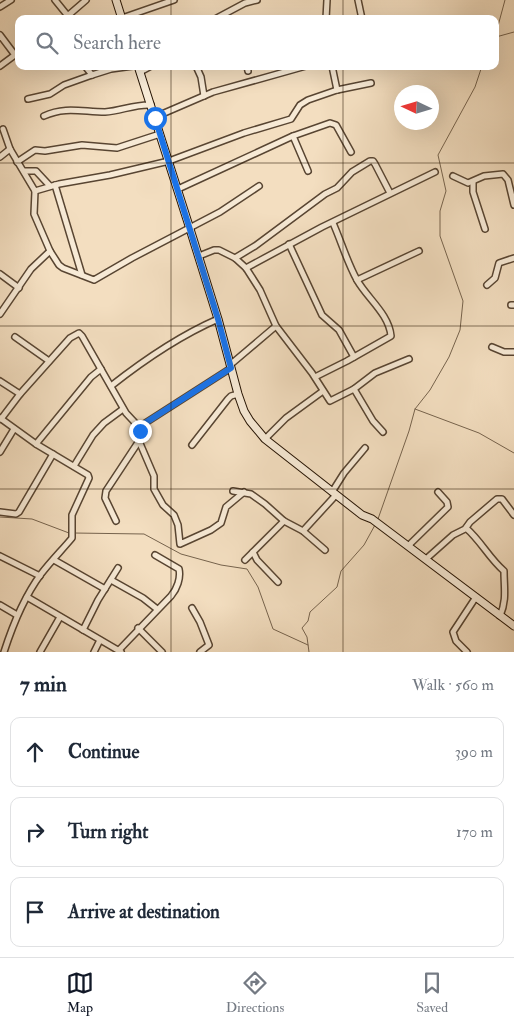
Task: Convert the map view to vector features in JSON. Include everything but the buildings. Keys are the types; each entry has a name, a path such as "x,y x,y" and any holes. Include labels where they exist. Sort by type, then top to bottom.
{"main road":[{"path":"116,0 121,15"},
{"path":"139,70 199,256 238,394 250,421 265,439 334,493 426,559 514,626"}],"street":[{"path":"0,7 10,0"},
{"path":"55,0 65,15"},
{"path":"68,15 86,0"},
{"path":"133,15 174,0"},
{"path":"230,15 245,3 257,0"},
{"path":"326,15 327,0"},
{"path":"358,0 361,15"},
{"path":"0,35 15,52"},
{"path":"0,66 15,55"},
{"path":"88,70 92,75"},
{"path":"28,99 50,94 64,85 108,70"},
{"path":"198,70 204,96"},
{"path":"155,118 213,92 292,70"},
{"path":"333,70 337,90"},
{"path":"35,191 169,161 291,118 304,102 337,90 371,83"},
{"path":"44,116 53,112 72,109 106,112 151,105"},
{"path":"178,189 293,136 330,122 333,123 351,152"},
{"path":"2,129 10,149 35,191 34,214 50,251 63,268 94,280 220,212 259,186"},
{"path":"17,162 35,150 45,151 82,145 117,148 160,134"},
{"path":"293,136 308,171"},
{"path":"0,158 10,149"},
{"path":"235,258 255,246 325,194 337,188 352,172 370,161 373,161 390,193"},
{"path":"24,171 36,171 53,186 82,275"},
{"path":"246,268 332,222 435,172"},
{"path":"453,176 464,182 472,182 484,176 504,175 511,181 514,205"},
{"path":"472,182 473,192 485,229"},
{"path":"314,377 391,336 384,315 368,297 357,280 332,222"},
{"path":"289,244 322,315 339,330 354,357"},
{"path":"199,256 219,250 235,258 246,268 260,290 276,326 328,399 333,400 354,389 375,373 408,359"},
{"path":"0,314 34,265 50,251"},
{"path":"357,280 419,251"},
{"path":"487,285 495,278 499,263 514,258"},
{"path":"0,274 19,288"},
{"path":"111,386 140,363 202,326 218,319"},
{"path":"139,427 231,366 276,326"},
{"path":"4,652 26,597 40,576 72,538 72,515 89,482 88,475 36,444 0,418 70,338 79,333 82,336 123,409 139,427 139,441 154,476 154,489 163,505 174,515 178,525 180,544 211,530 221,523 226,507 244,492"},
{"path":"15,337 49,362"},
{"path":"492,347 504,352 514,352"},
{"path":"36,444 91,377 101,369"},
{"path":"0,381 20,394"},
{"path":"354,389 373,421 384,432"},
{"path":"265,439 286,418 323,391"},
{"path":"192,445 228,399 238,394"},
{"path":"74,466 93,434 104,422 123,409"},
{"path":"0,452 14,429"},
{"path":"116,521 105,498 106,490 139,441"},
{"path":"303,531 334,493 344,473 365,448"},
{"path":"0,512 16,514 19,512 53,454"},
{"path":"233,490 251,494 284,521 303,531 325,550"},
{"path":"408,546 448,506 447,502 438,492"},
{"path":"426,559 452,535 466,528 470,522 499,498 502,499 514,515"},
{"path":"245,560 284,521"},
{"path":"466,528 504,571 504,594 506,600 500,616"},
{"path":"253,552 257,560 278,582"},
{"path":"26,597 121,651 138,628 175,591 180,575 179,569 156,554"},
{"path":"0,556 40,576"},
{"path":"54,560 105,589"},
{"path":"83,630 118,568"},
{"path":"111,580 143,598 157,609"},
{"path":"467,652 456,641 453,632 472,606 476,597"},
{"path":"0,605 17,616"},
{"path":"192,608 209,645 200,652"},
{"path":"40,652 60,617"},
{"path":"138,628 162,652"},
{"path":"94,652 100,640"}],"waterway":[{"path":"499,22 505,0"},
{"path":"499,36 514,32"},
{"path":"378,519 415,409 430,390 449,357 460,330 463,301 440,236 440,211 446,191 438,155 475,87 481,70"},
{"path":"415,409 479,433 514,453"},
{"path":"0,517 32,519 69,533"},
{"path":"309,652 307,637 302,628 308,621 310,612 337,587 341,571 364,545 375,525"},
{"path":"73,533 144,534 181,554 221,565 247,569 258,587 273,629 308,645"}],"route":[{"path":"140,431 139,427 231,368 218,319 155,118"}]}
